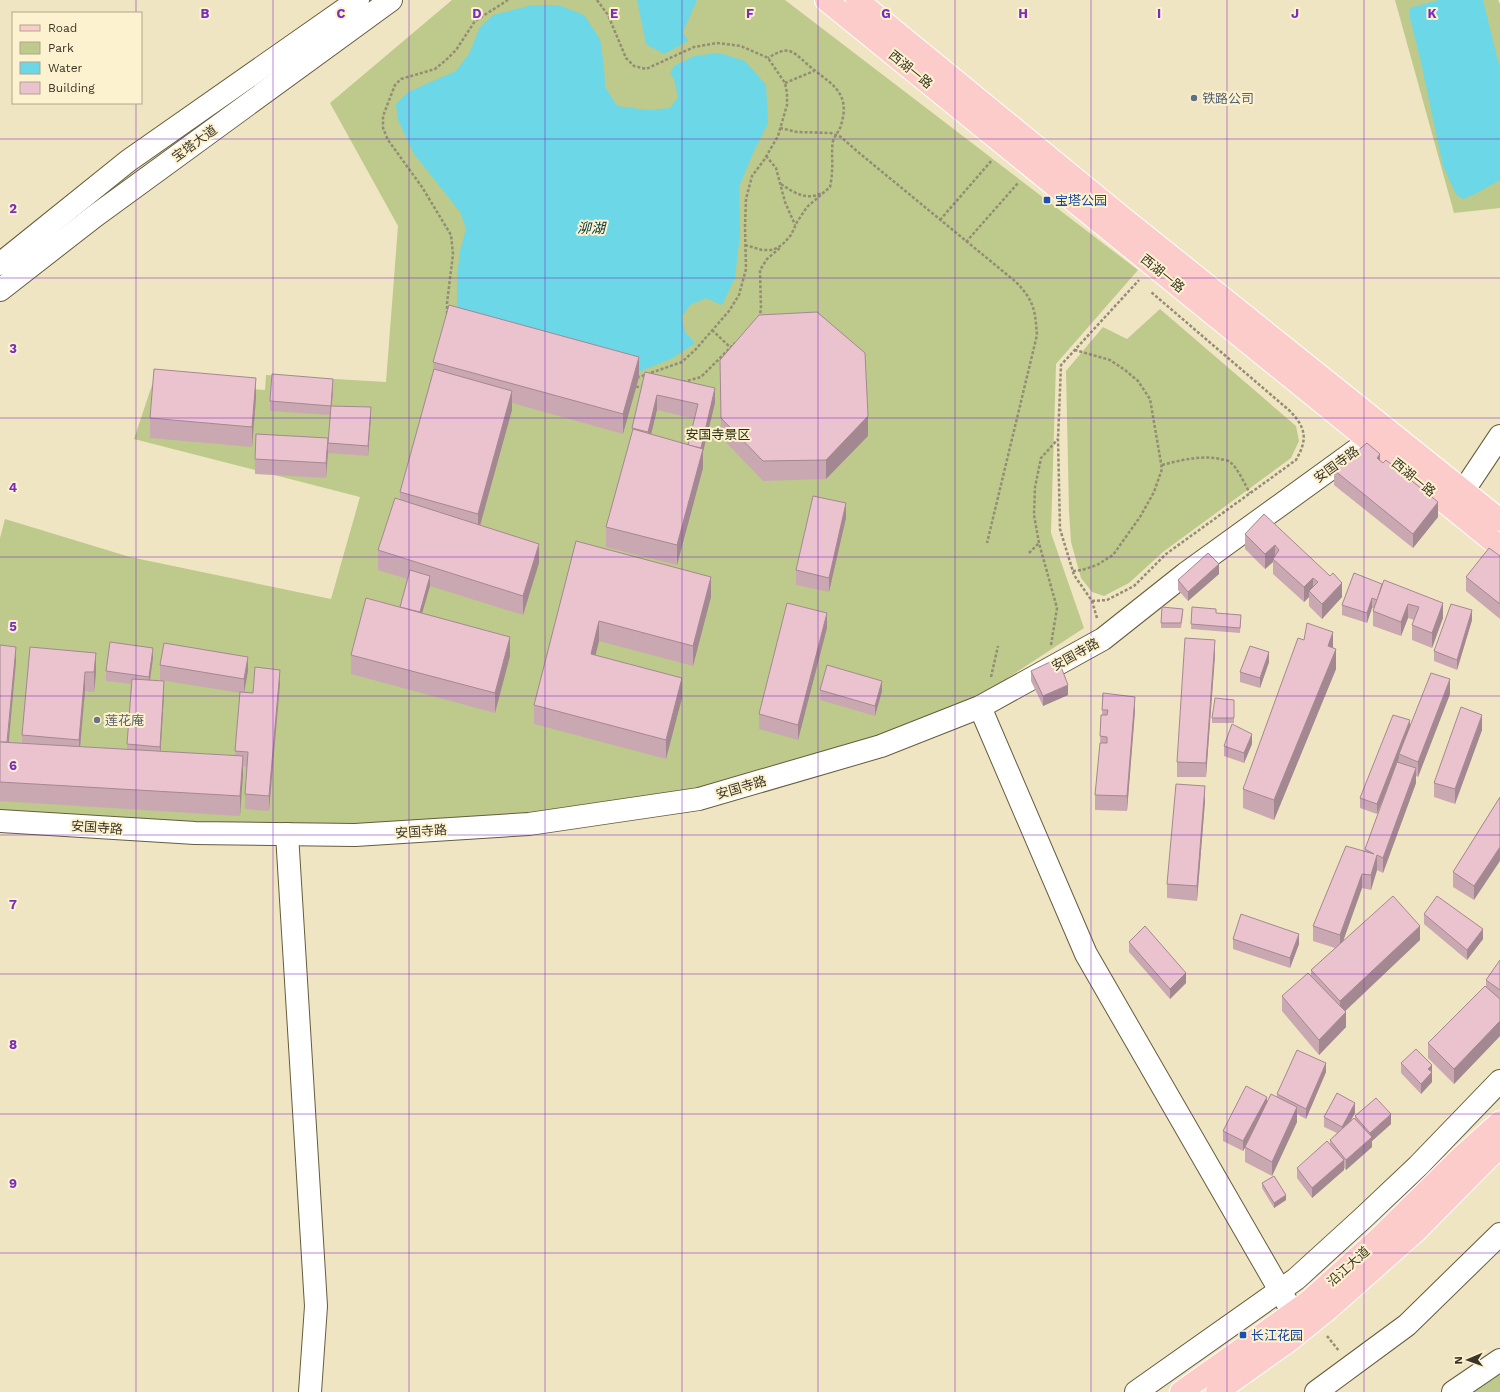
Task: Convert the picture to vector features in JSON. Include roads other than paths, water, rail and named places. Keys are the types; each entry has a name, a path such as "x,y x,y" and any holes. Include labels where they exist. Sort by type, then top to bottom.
{"main road":[{"name":"西湖一路","path":"826,0 1500,547"},
{"name":"西湖一路","path":"857,0 1117,213 1500,520"},
{"name":"沿江大道","path":"1181,1392 1308,1302 1377,1240 1500,1122"},
{"name":"沿江大道","path":"1217,1392 1290,1340 1314,1320 1416,1231 1500,1146"}],"street":[{"name":"宝塔大道","path":"0,264 128,161 358,0"},
{"name":"宝塔大道","path":"0,290 95,216 391,0"},
{"name":"安国寺路","path":"0,821 195,833 356,835 529,824 699,799 881,746 983,705 1103,639 1185,574 1386,428"},
{"path":"1464,490 1500,436"},
{"path":"983,705 1086,954 1293,1313"},
{"path":"287,834 316,1306 310,1392"},
{"path":"1136,1392 1296,1279 1418,1166 1500,1081"},
{"path":"1316,1392 1407,1325 1500,1234"},
{"path":"1453,1392 1500,1360"}],"water":[{"path":"637,0 697,0 683,32 688,41 664,54 646,44"},
{"path":"1439,0 1483,0 1500,69 1500,180 1463,199 1456,194 1443,166 1410,18 1410,8"},
{"name":"泖湖","path":"532,5 558,5 584,15 600,39 605,87 617,106 648,110 670,108 678,97 674,79 670,73 674,66 694,56 719,53 745,61 766,85 768,123 739,187 740,234 735,278 722,305 706,298 690,305 682,317 685,332 695,343 673,358 631,375 457,312 457,278 460,251 466,229 460,212 414,154 398,120 396,104 408,92 456,71 469,54 480,27 493,15"}],"place":[{"name":"铁路公司","path":"1194,98"},
{"name":"宝塔公园","path":"1047,200"},
{"name":"莲花庵","path":"97,720"},
{"name":"长江花园","path":"1243,1335"}],"park label":[{"name":"安国寺景区","path":"718,434"}]}
